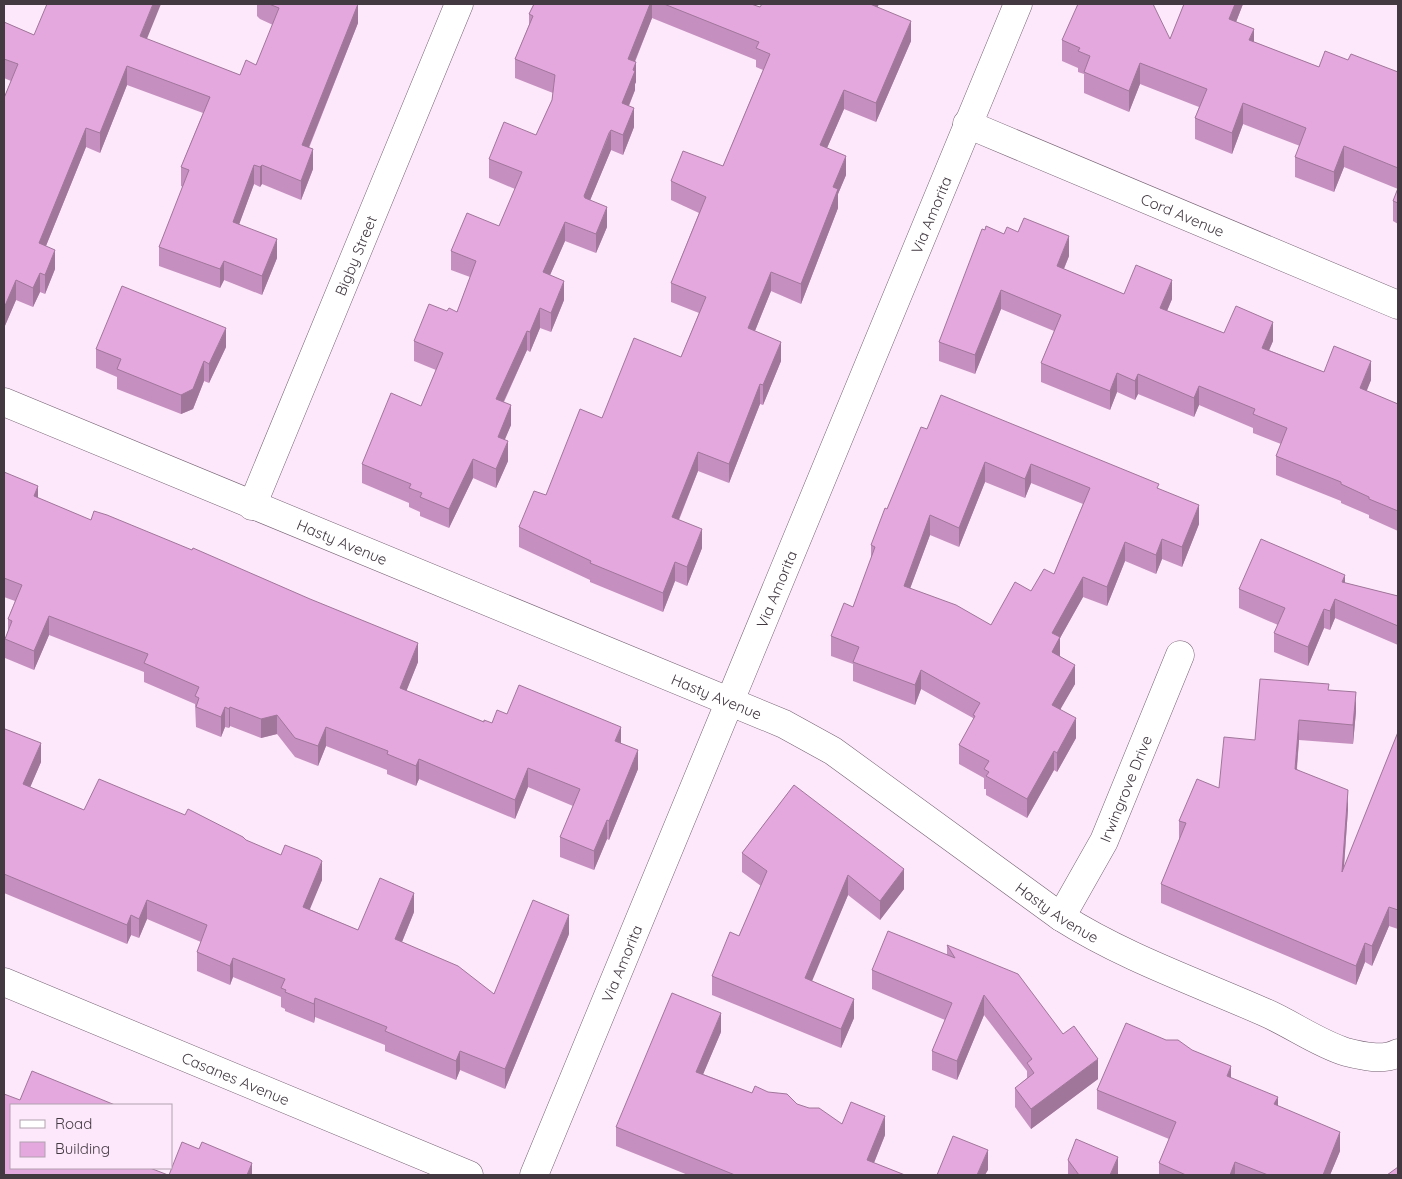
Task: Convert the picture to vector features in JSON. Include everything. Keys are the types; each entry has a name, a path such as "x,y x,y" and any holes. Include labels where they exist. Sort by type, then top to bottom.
{"street":[{"name":"Bigby Street","path":"252,506 459,4"},
{"name":"Via Amorita","path":"534,1175 728,700 1018,4"},
{"name":"Cord Avenue","path":"967,124 1398,304"},
{"name":"Hasty Avenue","path":"4,402 784,724 833,750 1061,917 1117,949 1266,1012 1332,1047 1362,1056 1395,1055"},
{"name":"Irwingrove Drive","path":"1061,917 1104,841 1180,655"},
{"name":"Casanes Avenue","path":"4,982 469,1175"}],"building":[{"path":"47,4 153,4 140,36 240,75 246,60 256,65 279,8 269,4 358,4 302,145 313,149 301,181 262,165 260,167 254,165 233,222 277,239 262,276 224,261 220,269 159,247 189,170 181,167 210,97 127,66 100,133 86,128 39,243 55,250 45,275 40,273 33,288 16,280 4,308 4,98 18,64 4,59 4,22 34,35"},
{"path":"534,4 650,4 628,59 636,62 633,70 635,71 622,103 634,108 623,135 611,130 609,133 584,196 607,207 596,234 565,222 543,272 564,281 551,313 540,308 530,332 527,331 496,399 511,405 498,437 508,441 496,469 473,459 449,509 420,497 422,493 409,488 411,484 362,464 391,393 421,406 443,353 414,341 429,304 447,311 449,308 457,312 476,261 451,251 467,213 499,226 522,172 489,159 504,122 536,135 552,100 555,75 515,59 533,16 529,14"},
{"path":"664,4 751,4 760,7 762,4 870,4 911,21 876,103 844,90 820,145 846,156 833,187 838,189 801,284 771,272 748,328 781,342 763,385 760,384 729,464 698,452 672,517 702,529 687,567 675,562 663,593 590,563 591,561 519,527 534,491 546,495 580,409 602,418 634,338 681,357 706,297 671,283 706,197 671,181 683,151 723,166 770,54 756,48 759,42"},
{"path":"1078,4 1153,4 1170,39 1184,4 1235,4 1229,19 1254,29 1249,40 1319,67 1325,51 1348,60 1351,54 1398,72 1398,168 1344,146 1334,172 1295,157 1306,128 1243,103 1232,133 1195,118 1207,89 1140,63 1129,91 1084,72 1090,56 1078,51 1080,48 1062,40"},
{"path":"1398,188 1398,203 1393,201"},
{"path":"1024,218 1069,236 1057,266 1124,294 1136,265 1172,280 1160,308 1224,333 1236,306 1273,322 1262,348 1324,372 1334,346 1371,361 1360,388 1398,404 1398,511 1369,499 1369,497 1341,484 1341,482 1276,456 1287,428 1253,414 1255,409 1199,386 1194,398 1138,374 1135,381 1117,373 1110,391 1041,363 1061,315 1001,290 975,355 939,342 982,229 985,230 986,226 1004,234 1007,227 1018,232"},
{"path":"122,286 226,328 209,364 204,361 193,389 181,395 117,369 121,359 96,349"},
{"path":"941,395 1159,484 1157,488 1199,505 1182,547 1162,539 1156,555 1125,542 1107,587 1083,577 1052,633 1060,637 1052,652 1075,665 1052,705 1076,718 1057,753 1054,751 1027,799 986,776 989,772 984,769 989,761 959,745 980,703 921,670 915,685 853,662 859,647 831,636 844,603 853,607 875,547 871,545 885,508 887,509 921,427 927,429","holes":["985,462 1025,479 1031,464 1090,488 1054,574 1044,569 1031,591 1015,582 991,625 956,605 904,586 930,515 959,528"]},
{"path":"4,472 38,486 34,496 91,520 94,511 107,515 192,550 193,548 418,643 400,688 484,722 484,720 492,723 497,710 507,714 519,685 621,727 615,741 638,750 609,821 607,820 594,851 560,837 580,789 528,768 515,800 419,759 416,766 387,754 388,751 326,727 318,746 295,738 277,715 261,719 230,707 229,709 225,707 221,717 196,707 199,698 195,696 199,687 144,663 148,654 49,616 34,651 5,639 12,621 8,619 22,585 4,578"},
{"path":"1261,539 1345,575 1342,582 1398,596 1398,626 1335,599 1330,611 1324,609 1308,647 1274,633 1285,608 1239,589"},
{"path":"1260,679 1329,684 1328,690 1356,692 1353,725 1299,720 1295,769 1348,790 1342,872 1398,732 1398,910 1389,907 1372,946 1365,943 1356,966 1161,884 1186,823 1179,821 1197,779 1219,788 1224,737 1255,740"},
{"path":"5,729 41,743 23,784 84,810 99,779 185,815 188,809 246,840 281,855 285,845 318,858 322,861 303,907 358,930 380,878 414,893 395,939 458,966 494,994 533,900 569,915 505,1069 460,1051 456,1061 385,1031 387,1027 315,998 314,1004 285,992 286,990 281,988 285,979 233,958 230,966 197,952 207,925 147,900 139,919 131,915 127,925 4,874"},
{"path":"794,785 904,869 880,901 848,875 805,978 854,999 841,1029 712,976 730,932 739,936 767,871 742,853"},
{"path":"888,931 955,958 947,945 1018,974 1063,1034 1074,1026 1098,1059 1031,1109 1015,1088 1034,1073 1027,1063 1032,1059 984,995 957,1061 932,1051 952,1003 872,970"},
{"path":"672,993 721,1013 696,1072 752,1093 755,1086 768,1092 787,1094 797,1104 809,1108 819,1108 842,1124 851,1102 885,1116 867,1160 905,1175 735,1175 616,1127"},
{"path":"1126,1023 1166,1040 1178,1040 1192,1050 1231,1066 1227,1076 1278,1097 1274,1104 1340,1132 1323,1175 1268,1175 1235,1162 1230,1175 1186,1175 1159,1163 1176,1122 1097,1090"},
{"path":"32,1071 113,1104 10,1104 10,1169 153,1169 168,1175 4,1175 4,1094 20,1100"},
{"path":"953,1136 988,1150 977,1175 937,1175"},
{"path":"1076,1139 1118,1157 1110,1175 1079,1175 1068,1160"},
{"path":"182,1142 199,1149 202,1142 252,1163 247,1175 169,1175"},
{"path":"1398,1167 1398,1175 1387,1175"}]}
